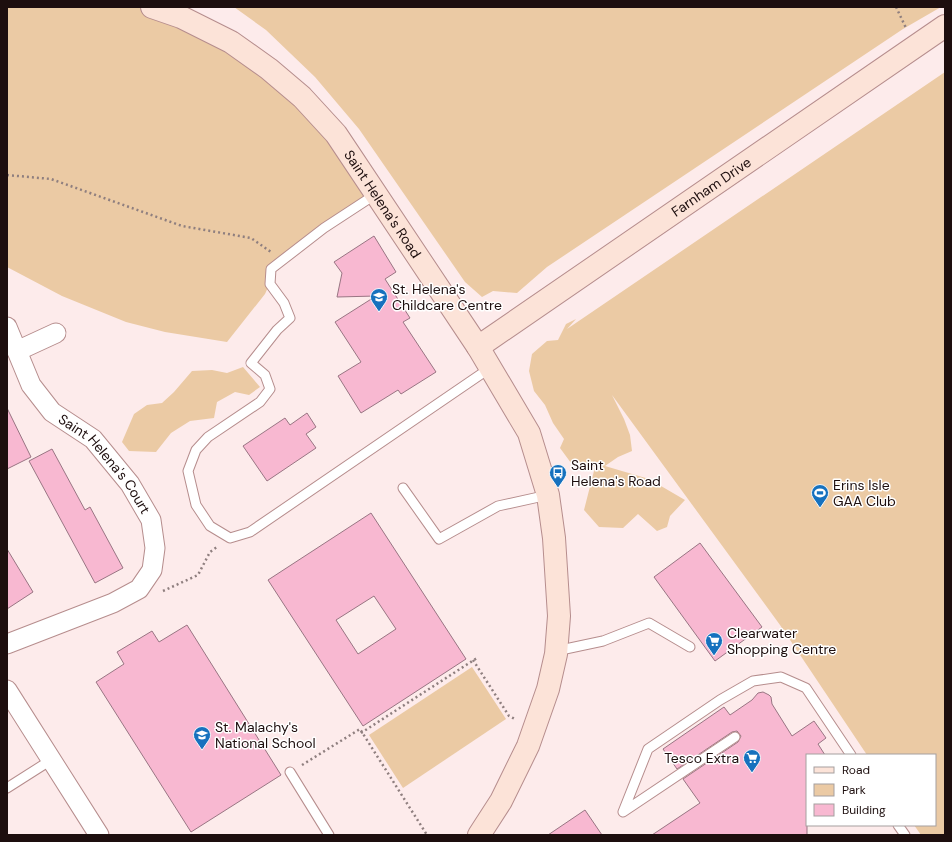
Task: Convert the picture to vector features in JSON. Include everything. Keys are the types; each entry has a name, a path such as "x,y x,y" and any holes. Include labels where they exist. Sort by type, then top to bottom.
{"street":[{"name":"Saint Helena's Road","path":"152,7 181,17 231,42 269,68 302,97 336,134 478,347 529,433 548,495 554,538 559,616 556,650 548,689 528,746 501,800 479,835"},
{"name":"Farnham Drive","path":"478,347 945,26"},
{"name":"Saint Helena's Court","path":"7,327 31,385 52,412 93,439 130,484 151,520 155,548 152,570 139,590 113,603 7,644"},
{"path":"17,351 56,333"},
{"path":"7,690 99,835"}],"lane":[{"path":"376,194 324,228 272,269 270,284 284,303 290,318 277,330 251,363 265,375 270,389 260,402 208,437 196,450 188,471 196,505 210,526 230,538 250,532 490,368"},
{"path":"403,488 439,539 498,506 548,495"},
{"path":"556,650 603,641 648,622 690,647"},
{"path":"735,737 623,812 648,749 720,700 753,681 780,677 806,688 850,754"},
{"path":"7,788 51,760"},
{"path":"290,772 329,835"},
{"path":"899,826 905,835"}],"path":[{"path":"7,175 51,179 182,226 251,238 283,260"},
{"path":"161,591 198,575 210,552 230,538"},
{"path":"290,772 360,730 361,732 477,658"},
{"path":"473,660 509,716 519,720"},
{"path":"361,732 427,835"}],"green space":[{"path":"7,7 154,7 269,69 374,193 270,269 269,285 265,294 227,342 165,332 126,322 62,296 7,267"},
{"path":"234,7 941,7 903,29 547,267 517,293 493,291 482,297 465,282 359,129 315,77 266,30"},
{"name":"Erins Isle GAA Club","path":"945,72 945,835 921,835 915,826 936,826 936,754 866,754 780,625 612,395 630,435 632,451 618,457 605,466 649,479 685,500 670,516 667,527 657,531 638,514 623,528 599,527 584,510 595,467 571,463 560,448 564,439 553,423 545,405 534,391 529,371 532,354 547,341 558,340 566,324 576,319 567,329"},
{"path":"243,367 260,387 249,395 235,392 217,402 214,418 190,421 171,433 156,452 129,451 122,442 134,414 147,405 162,403 174,392 192,371 212,370 227,373"},
{"path":"472,667 506,719 403,788 369,735"}],"building":[{"name":"St. Helena's Childcare Centre","path":"374,236 396,272 385,279 410,318 403,322 436,372 401,394 398,390 361,413 338,376 361,362 335,322 376,296 337,297 342,273 334,262"},
{"path":"7,408 31,457 7,469"},
{"path":"307,413 316,427 306,434 316,448 267,481 243,446 285,418 290,425"},
{"path":"52,449 85,510 90,507 123,568 95,583 29,461"},
{"path":"371,513 466,659 363,726 268,580","holes":["374,596 396,629 358,654 336,620"]},
{"path":"700,543 762,627 715,661 654,577"},
{"path":"7,549 33,592 7,609"},
{"path":"187,625 281,775 191,832 96,682 124,664 117,652 152,631 159,642"},
{"name":"Tesco Extra","path":"763,692 771,697 772,704 792,736 814,721 826,738 818,744 824,754 806,754 807,835 652,835 700,803 683,779 738,742 741,736 737,731 732,732 677,769 663,749 724,707 730,715 752,700 758,693"},
{"path":"585,810 602,835 548,835"}],"place":[{"name":"St. Helena's Childcare Centre","path":"379,312"},
{"name":"Saint Helena's Road","path":"558,488"},
{"name":"Erins Isle GAA Club","path":"820,508"},
{"name":"Clearwater Shopping Centre","path":"714,656"},
{"name":"St. Malachy's National School","path":"202,750"},
{"name":"Tesco Extra","path":"752,773"}]}
